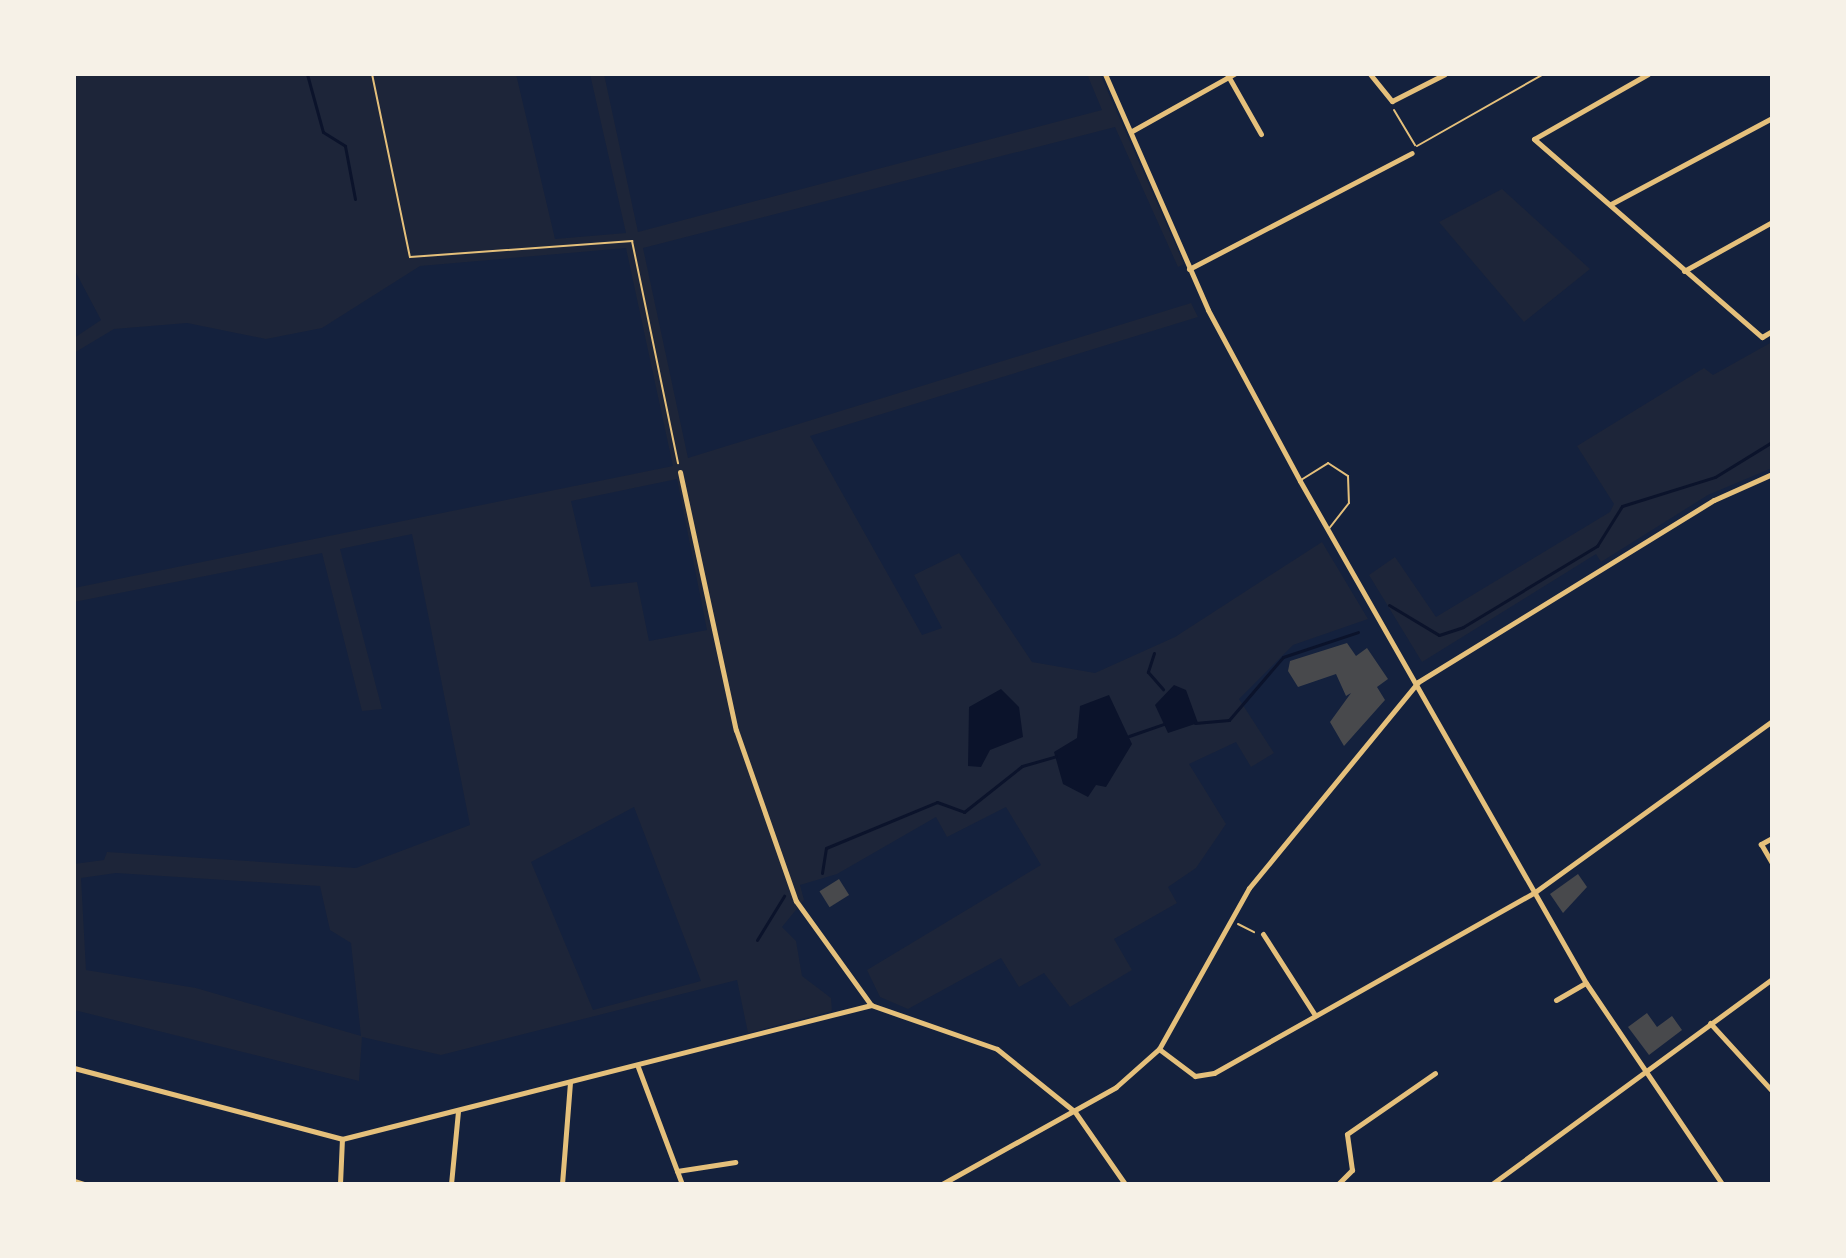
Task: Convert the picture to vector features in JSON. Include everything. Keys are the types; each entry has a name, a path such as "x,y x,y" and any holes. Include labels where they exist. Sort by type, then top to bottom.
{"street":[{"path":"1105,74 1189,269 1300,481 1418,682 1586,983 1641,1074 1722,1184"},
{"path":"1370,74 1392,101 1445,74"},
{"path":"1648,74 1534,139 1762,337 1772,331"},
{"path":"1132,131 1230,75 1261,134"},
{"path":"1611,204 1772,118"},
{"path":"1189,269 1414,150"},
{"path":"1684,271 1772,222"},
{"path":"680,472 755,789 796,901 871,1005"},
{"path":"942,1184 1075,1112 1159,1049 1230,919 1418,682 1714,500 1772,474"},
{"path":"1159,1049 1195,1076 1214,1073 1535,892 1772,721"},
{"path":"1772,838 1761,844 1772,863"},
{"path":"1263,934 1315,1015"},
{"path":"1492,1184 1772,979"},
{"path":"1556,1000 1586,983"},
{"path":"74,1068 342,1139 638,1067 871,1005 997,1049 1075,1112 1125,1184"},
{"path":"1710,1023 1772,1091"},
{"path":"638,1067 682,1184"},
{"path":"1338,1184 1352,1170 1347,1134 1435,1073"},
{"path":"562,1184 570,1082"},
{"path":"451,1184 458,1111"},
{"path":"340,1184 342,1139"},
{"path":"677,1171 735,1162"},
{"path":"74,1181 84,1184"}],"lane":[{"path":"1300,481 1328,463 1348,476 1349,503 1328,530"}],"path":[{"path":"372,74 410,257 632,241 680,472"},
{"path":"1392,101 1414,150 1544,74"},
{"path":"1230,919 1263,934"}],"shaded area":[{"path":"74,74 516,74 555,239 626,233 590,74 604,74 638,232 1102,110 1087,74 1100,74 1184,264 1178,267 1115,127 643,248 688,458 1191,303 1198,317 810,436 922,635 942,628 914,575 959,553 1032,662 1095,673 1175,637 1322,542 1368,619 1293,645 1239,699 1274,753 1251,767 1236,742 1189,764 1226,824 1196,868 1168,887 1177,903 1114,939 1132,970 1070,1007 1044,973 1019,987 1001,958 908,1009 880,997 867,970 1041,865 1006,807 947,837 936,817 837,874 800,885 804,900 782,927 796,941 802,976 831,998 832,1011 748,1033 737,980 441,1055 362,1037 359,1081 74,1010 74,864 104,860 107,852 356,868 470,825 412,534 340,549 382,709 362,711 322,553 74,602 74,588 673,466 626,248 420,266 322,328 266,339 187,323 114,329 74,353 74,338 101,320 74,269","holes":["677,479 707,630 649,641 637,582 591,587 571,501","634,807 701,981 593,1010 531,862","116,873 320,886 330,930 351,943 361,1036 196,988 86,970 81,878"]},
{"path":"1502,189 1590,269 1524,322 1439,222"},
{"path":"1772,342 1772,468 1708,495 1601,562 1596,554 1422,662 1369,575 1395,557 1436,617 1610,512 1614,504 1577,446 1704,368 1713,375"},
{"path":"1174,685 1186,690 1198,723 1168,733 1155,705"},
{"path":"1001,689 1019,707 1023,737 990,750 981,767 968,766 969,707"},
{"path":"1109,695 1132,744 1106,787 1096,785 1088,797 1063,784 1054,752 1077,738 1080,706"}],"building":[{"path":"1347,643 1356,656 1367,648 1388,679 1377,687 1385,700 1344,746 1330,722 1351,693 1346,696 1336,674 1298,687 1288,671 1290,661"},
{"path":"1578,874 1587,887 1563,913 1550,894"},
{"path":"839,879 849,895 830,907 819,891"},
{"path":"1647,1013 1657,1027 1672,1016 1682,1030 1649,1055 1628,1027"}],"waterway":[{"path":"307,74 323,132 345,146 355,199"},
{"path":"1389,605 1439,635 1463,627 1597,546 1622,506 1715,477 1772,442"},
{"path":"1195,723 1229,720 1283,657 1358,632"},
{"path":"1154,653 1148,672 1163,689"},
{"path":"1129,736 1164,724"},
{"path":"822,873 826,848 937,802 964,812 1022,766 1056,756"},
{"path":"757,940 784,896"}]}
